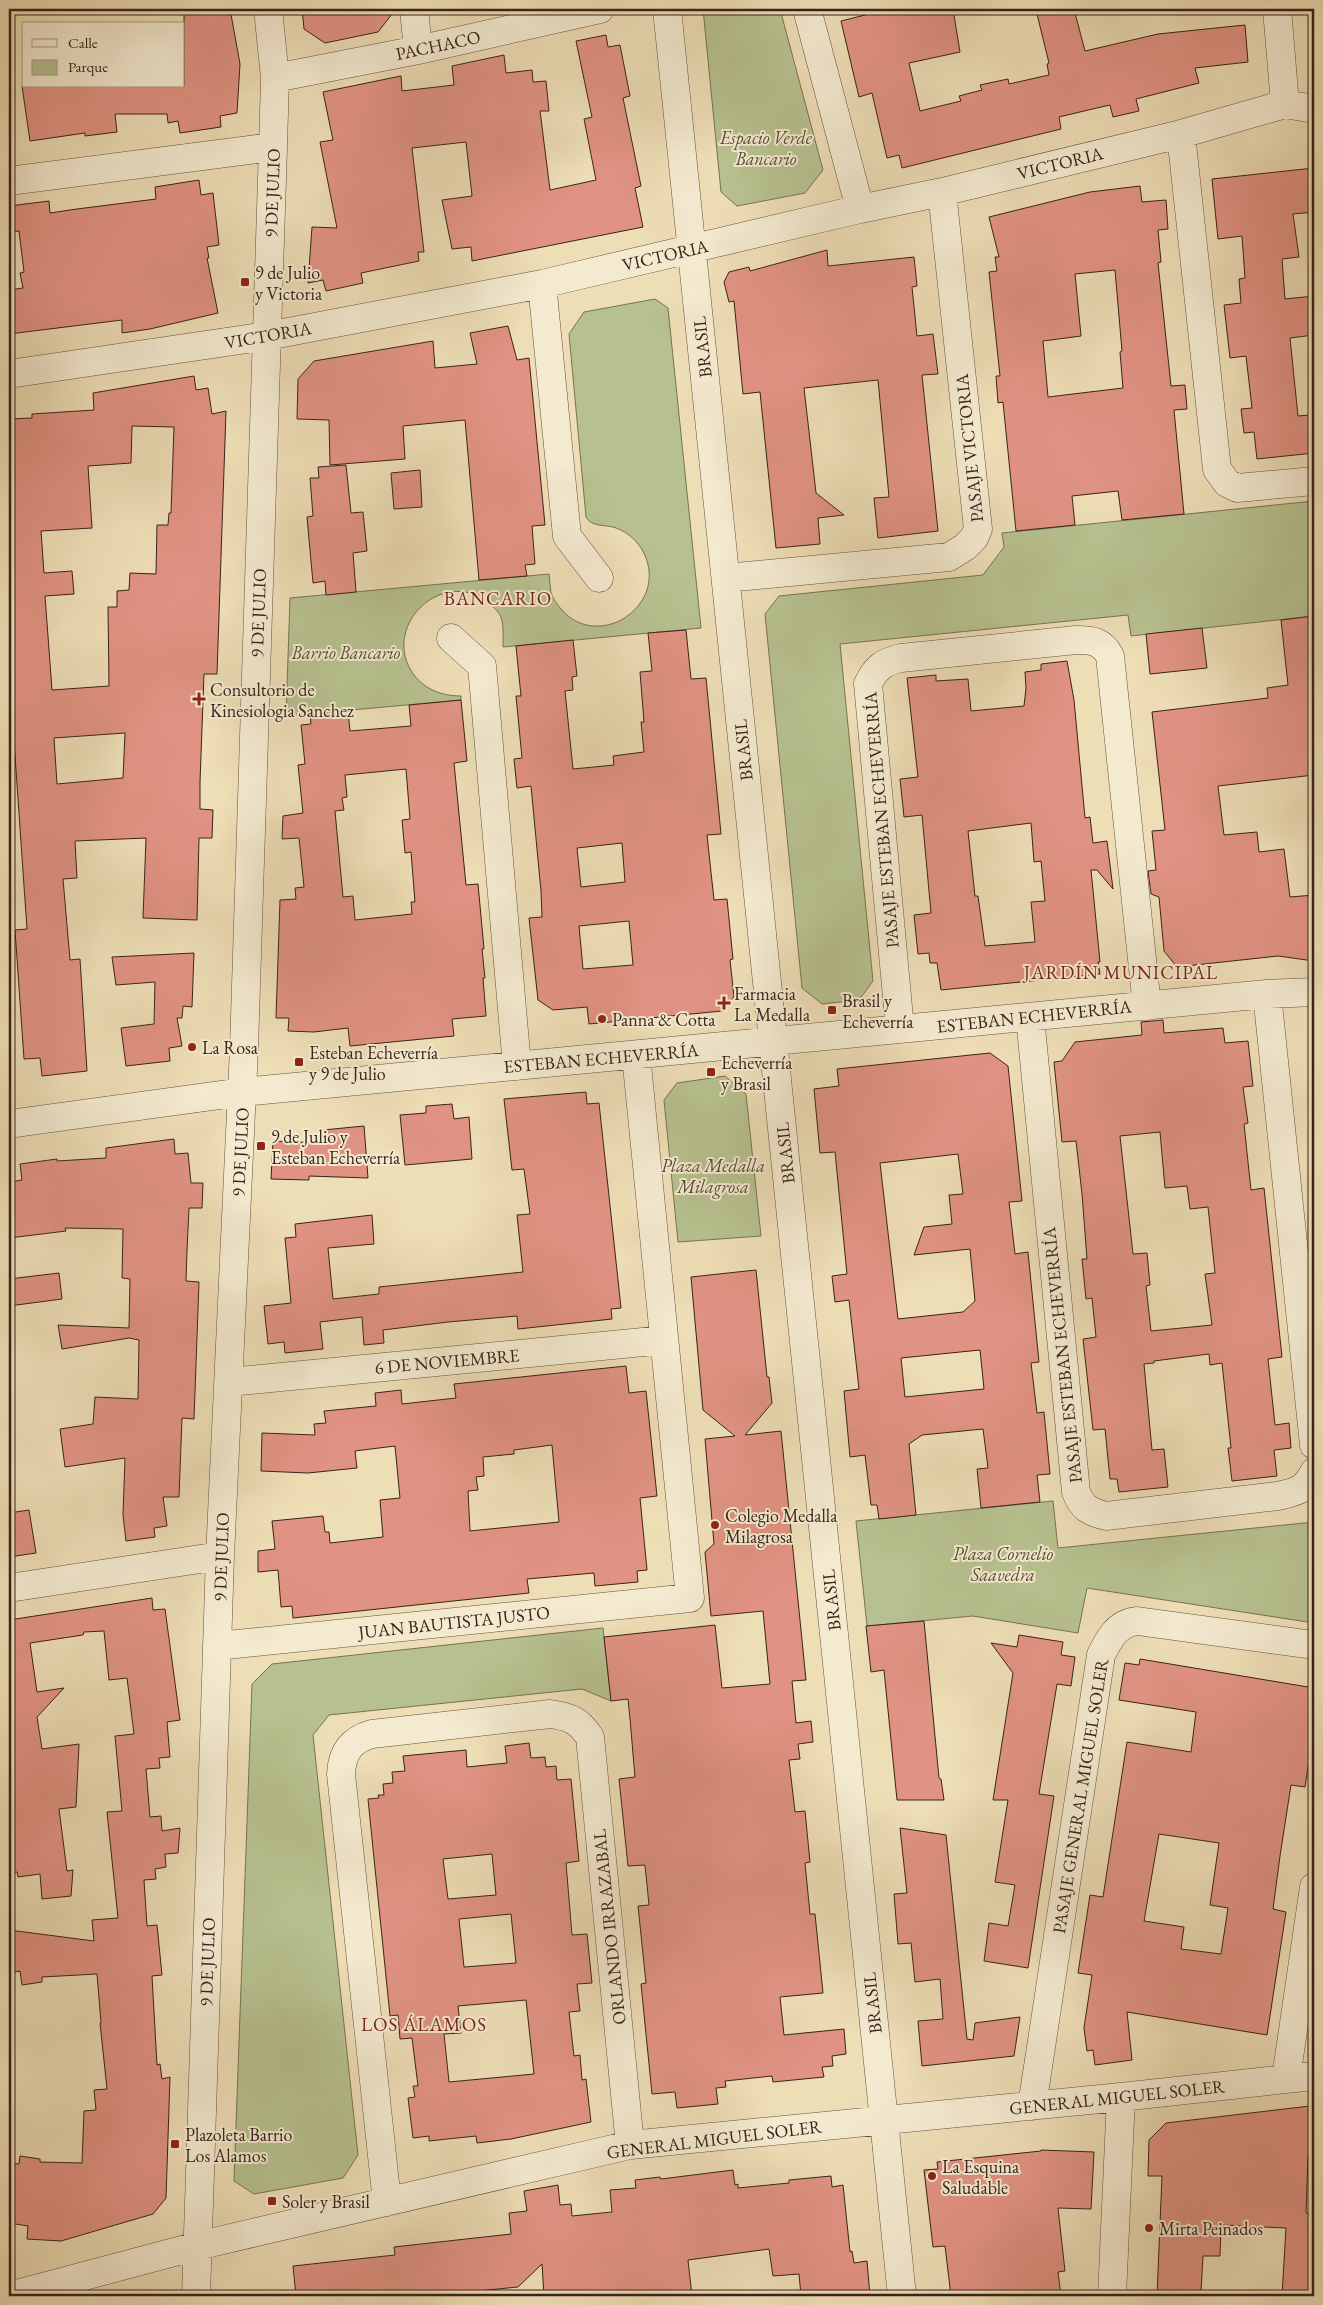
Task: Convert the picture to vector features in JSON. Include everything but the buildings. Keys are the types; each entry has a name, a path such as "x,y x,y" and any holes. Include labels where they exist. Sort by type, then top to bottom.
{"street":[{"name":"9 DE JULIO","path":"196,2296 220,1556 242,1092 273,147 275,78 268,9"},
{"path":"414,9 418,50"},
{"name":"PACHACO","path":"275,78 418,50 600,9"},
{"name":"BRASIL","path":"667,9 902,2296"},
{"path":"807,9 860,209"},
{"path":"1277,9 1286,104"},
{"name":"VICTORIA","path":"9,374 267,336 542,284 860,209 942,192 1181,134 1286,104 1314,109"},
{"path":"1181,134 1217,469 1227,483 1238,488 1314,481"},
{"path":"9,181 273,147"},
{"name":"PASAJE VICTORIA","path":"726,578 949,557 965,547 974,538 978,529 942,192"},
{"path":"542,284 567,536 599,578"},
{"path":"450,638 482,666 517,1066"},
{"name":"PASAJE ESTEBAN ECHEVERRÍA","path":"900,1029 868,684 874,671 885,662 901,658 1076,640 1092,640 1105,646 1110,656 1147,1006"},
{"name":"ESTEBAN ECHEVERRÍA","path":"9,1124 242,1092 1268,994 1314,992"},
{"path":"1268,994 1314,1445"},
{"name":"PASAJE ESTEBAN ECHEVERRÍA","path":"1030,1017 1076,1492 1079,1501 1090,1512 1106,1516 1278,1496 1300,1491 1308,1483 1314,1472"},
{"path":"636,1055 664,1340"},
{"name":"6 DE NOVIEMBRE","path":"229,1382 664,1340"},
{"name":"JUAN BAUTISTA JUSTO","path":"217,1646 690,1598 664,1340"},
{"path":"9,1588 220,1556"},
{"name":"PASAJE GENERAL MIGUEL SOLER","path":"1032,2106 1101,1655 1109,1638 1120,1627 1137,1621 1314,1645"},
{"name":"ORLANDO IRRAZABAL","path":"387,2202 341,1774 342,1760 347,1748 363,1737 372,1734 550,1714 571,1718 583,1727 590,1738 630,2145"},
{"path":"1286,2078 1314,1887"},
{"name":"GENERAL MIGUEL SOLER","path":"9,2296 197,2246 630,2145 1121,2098 1314,2076"},
{"path":"1112,2296 1121,2098"}],"green space":[{"name":"Espacio Verde Bancario","path":"703,9 780,9 823,170 805,193 737,206 721,192"},
{"name":"Barrio Bancario","path":"655,299 668,308 701,628 503,647 500,614 485,600 467,592 449,592 433,598 419,609 409,623 404,640 405,657 414,675 424,685 447,695 461,696 461,700 286,716 290,598 549,574 551,593 555,601 572,619 596,626 609,625 632,613 641,602 647,590 649,571 647,562 639,545 625,532 592,523 586,517 569,334 584,312"},
{"path":"1314,501 1314,616 1131,636 1128,615 840,644 873,981 859,1000 822,1004 802,988 765,614 779,596 983,575 1004,547 1002,533"},
{"name":"Plaza Medalla Milagrosa","path":"725,1076 746,1094 761,1236 678,1242 664,1100 677,1083"},
{"name":"Plaza Cornelio Saavedra","path":"1053,1501 1058,1548 1314,1522 1314,1623 1087,1588 1078,1633 973,1616 867,1626 856,1521"},
{"path":"603,1628 611,1701 582,1689 329,1715 313,1735 358,2155 343,2178 254,2194 234,2181 252,1684 272,1664"}],"place":[{"name":"9 de Julio y Victoria","path":"245,282"},
{"name":"Consultorio de Kinesiologia Sanchez","path":"199,699"},
{"name":"Farmacia La Medalla","path":"724,1003"},
{"name":"Brasil y Echeverría","path":"832,1010"},
{"name":"Panna & Cotta","path":"602,1019"},
{"name":"La Rosa","path":"192,1047"},
{"name":"Esteban Echeverría y 9 de Julio","path":"299,1062"},
{"name":"Echeverría y Brasil","path":"711,1072"},
{"name":"9 de Julio y Esteban Echeverría","path":"261,1146"},
{"name":"Colegio Medalla Milagrosa","path":"715,1525"},
{"name":"Plazoleta Barrio Los Alamos","path":"175,2144"},
{"name":"La Esquina Saludable","path":"932,2176"},
{"name":"Soler y Brasil","path":"272,2201"},
{"name":"Mirta Peinados","path":"1149,2228"}],"district":[{"name":"BANCARIO","path":"498,598"},
{"name":"JARDÍN MUNICIPAL","path":"1121,972"},
{"name":"LOS ÁLAMOS","path":"424,2024"}]}
